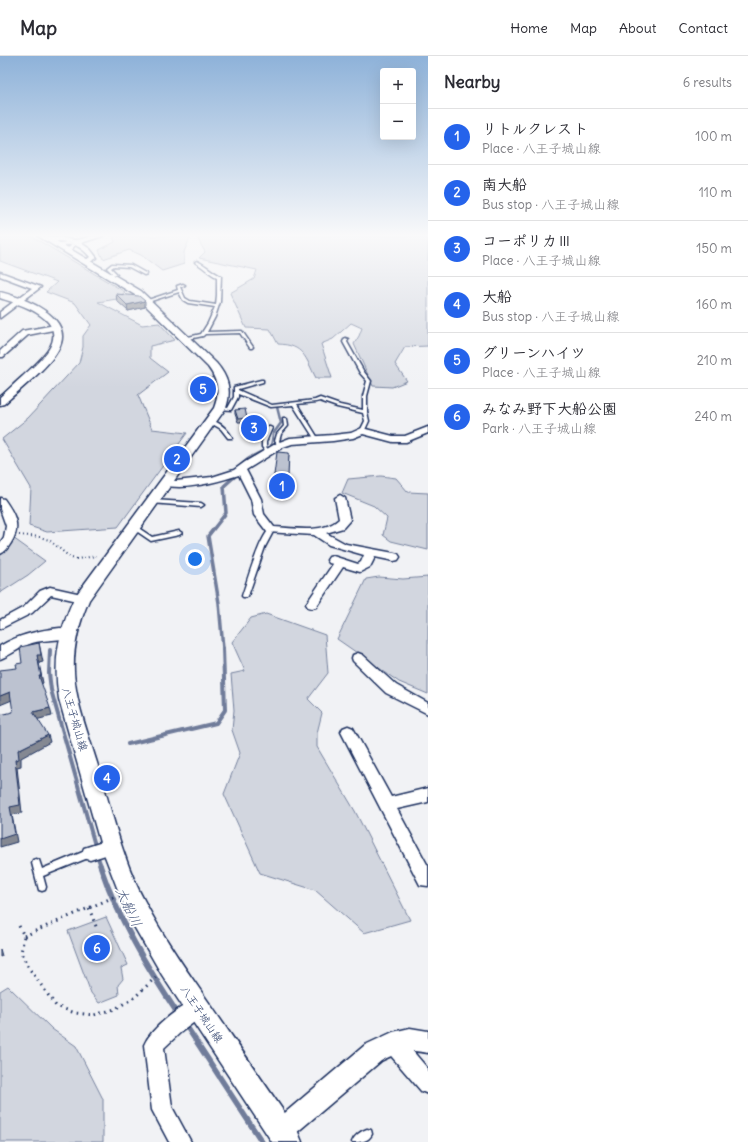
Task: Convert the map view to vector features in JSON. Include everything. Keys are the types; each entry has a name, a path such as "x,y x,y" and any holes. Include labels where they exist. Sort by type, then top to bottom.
{"main road":[{"name":"八王子城山線","path":"128,287 147,301 212,365 221,377 224,400 211,421 153,502 82,598 68,633 63,662 64,679 101,850 128,890 142,920 170,967 186,1016 285,1136"}],"street":[{"path":"0,316 36,287"},
{"path":"0,295 19,302 48,318 55,327 57,341 53,352 44,362 0,402"},
{"path":"0,355 30,331 55,327"},
{"path":"0,341 14,344"},
{"path":"166,483 176,484 213,480 236,473 280,445 290,441 333,438 362,431 393,439 406,439 428,430"},
{"path":"236,473 256,500 259,515 271,530 317,532 342,525 345,520 340,498"},
{"path":"0,501 11,519 11,535 0,550"},
{"path":"317,532 323,539 337,544 394,557"},
{"path":"312,604 336,561 360,568 366,564 371,552"},
{"path":"0,625 28,610 44,594 50,591 82,598"},
{"path":"0,653 14,645 36,637 55,633 68,633"},
{"path":"358,658 391,689 428,709"},
{"path":"348,732 426,879 428,878"},
{"path":"386,804 428,795"},
{"path":"181,1142 162,1110 154,1045 186,1016"},
{"path":"285,1136 373,1053 393,1043 410,1039 428,1042"},
{"path":"393,1043 428,1084"}],"lane":[{"path":"179,287 179,291 184,300 216,306"},
{"path":"185,339 202,335 209,326 219,301 219,287"},
{"path":"147,301 179,291"},
{"path":"204,333 241,332 251,347"},
{"path":"346,339 345,342 362,373 369,381 365,396 365,412 367,421 362,431"},
{"path":"220,408 229,409 236,396 236,388 261,381"},
{"path":"236,391 271,406 316,401 320,399 339,406 365,412"},
{"path":"294,403 316,438"},
{"path":"280,445 277,441 279,434 286,426 285,419"},
{"path":"211,421 224,428 230,437"},
{"path":"269,452 264,447 264,442 270,428"},
{"path":"153,502 201,505"},
{"path":"134,527 151,539 179,533"},
{"path":"245,596 262,547 271,530"},
{"path":"39,874 101,850"},
{"path":"36,863 42,886"},
{"path":"357,1142 367,1134"}],"path":[{"path":"11,535 43,536 71,558 75,559 96,556"},
{"path":"24,936 117,895"},
{"path":"89,908 97,929"},
{"path":"19,926 24,936 21,953 29,968 56,1006 75,1014 94,1015 114,1009 135,997 158,975"}],"shaded area":[{"path":"52,287 116,287 125,292 117,299 98,302 142,325 159,323 175,340 150,346 150,358 168,372 138,395 152,429 187,433 118,527 47,532 29,526 31,488 2,439 28,418 79,363 83,347 83,336 91,325 75,303 46,292"},
{"path":"241,287 428,287 428,346 405,347 395,364 407,381 392,387 373,386 354,344 362,328 351,323 333,339 321,344 332,378 316,378 303,354 293,347 278,344 270,329 246,328 230,293"},
{"path":"381,476 396,478 408,492 428,493 428,550 391,541 383,535 387,518 374,506 342,493 348,479"},
{"path":"13,538 45,561 28,575 0,593 0,548"},
{"path":"379,577 403,579 428,577 428,694 399,682 337,639 366,579"},
{"path":"266,614 325,635 328,673 308,699 322,713 317,733 317,747 355,811 410,920 364,933 315,890 260,873 224,794 240,753 232,730 234,710 231,674 245,671 232,642 251,618"},
{"path":"106,917 128,965 121,968 123,979 118,985 119,995 99,1003 91,993 68,931"},
{"path":"8,986 52,1029 76,1046 103,1099 103,1142 0,1142 0,991"}],"building":[{"path":"116,294 139,296 145,301 127,305"},
{"path":"245,409 247,418 238,419 235,410"},
{"path":"277,452 289,453 288,476 274,475"},
{"path":"39,643 41,655 37,655 41,676 39,676 50,708 33,712 48,735 18,750 19,759 15,760 20,805 10,807 15,834 0,839 0,715 13,712 10,692 0,696 0,670 17,668 16,664 22,663 20,647"}],"waterway":[{"path":"234,478 236,472 244,462 254,455 271,447 273,434 281,423 277,407"},
{"path":"223,649 219,603 208,536 226,513 224,486 234,477"},
{"path":"128,744 216,723 225,710 223,648"},
{"name":"大船川","path":"50,650 49,673 51,690 96,849"},
{"name":"大船川","path":"97,855 101,866"},
{"name":"大船川","path":"100,865 124,923 155,978 178,1014"},
{"name":"大船川","path":"185,1024 262,1142"}],"place":[{"name":"グリーンハイツ","path":"203,389"},
{"name":"コーポリカⅢ","path":"254,428"},
{"name":"南大船","path":"177,459"},
{"name":"リトルクレスト","path":"282,486"},
{"name":"大船","path":"107,778"},
{"name":"みなみ野下大船公園","path":"97,948"}]}
